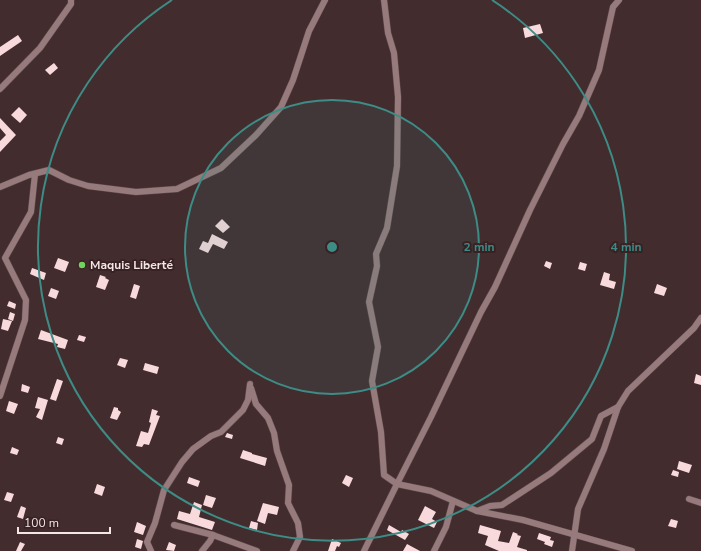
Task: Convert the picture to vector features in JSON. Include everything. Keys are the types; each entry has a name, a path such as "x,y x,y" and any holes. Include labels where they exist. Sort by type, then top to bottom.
{"street":[{"path":"0,89 40,48 71,4 71,0"},
{"path":"0,187 49,170 69,180 88,186 136,192 177,189 221,168 256,135 281,107 293,80 309,31 325,0"},
{"path":"384,0 388,33 394,53 398,90 397,159 387,228 376,254 377,266 369,302 378,347 372,382 381,432 384,476 397,484 431,491 477,511 523,520 574,536 612,544 632,551"},
{"path":"364,551 431,417 481,312 495,288 530,210 563,144 579,116 600,70 613,7 619,0"},
{"path":"0,396 25,320 26,300 2,260 31,212 34,174"},
{"path":"572,551 578,509 604,449 618,406 628,391 694,328 701,318"},
{"path":"151,551 147,542 155,523 164,490 182,462 193,449 211,436 221,432 243,410 248,400 250,384 256,404 268,418 274,433 277,451 289,485 288,504 298,523 300,537 292,551"},
{"path":"477,511 490,506 502,505 551,473 592,439 601,416 618,406"},
{"path":"689,499 701,503"},
{"path":"442,551 435,550 446,527 453,501"},
{"path":"174,525 213,535 257,551"},
{"path":"202,551 213,535"}],"building":[{"path":"540,24 543,33 525,38 523,28"},
{"path":"18,35 22,41 0,56 0,47"},
{"path":"54,63 58,68 50,75 45,70"},
{"path":"19,107 27,115 20,123 11,115"},
{"path":"0,118 16,135 0,152 0,141 6,135 0,128"},
{"path":"222,219 230,227 223,233 215,226"},
{"path":"212,234 228,242 224,249 213,244 208,253 199,249 203,241 208,243"},
{"path":"58,258 69,262 65,272 54,268"},
{"path":"546,261 552,263 550,269 544,266"},
{"path":"580,262 587,264 585,271 578,269"},
{"path":"32,268 46,273 44,280 30,274"},
{"path":"604,272 610,274 609,280 616,282 614,289 600,285"},
{"path":"100,275 109,280 105,290 96,287"},
{"path":"134,284 140,286 136,299 130,297"},
{"path":"657,284 667,288 664,296 654,293"},
{"path":"51,288 59,291 56,299 48,296"},
{"path":"9,301 16,304 15,309 7,306"},
{"path":"10,312 15,314 13,321 8,319"},
{"path":"3,319 12,321 8,331 1,329"},
{"path":"41,330 68,340 65,349 57,347 58,344 38,339"},
{"path":"79,335 86,337 84,342 77,340"},
{"path":"120,358 128,360 125,368 117,365"},
{"path":"145,363 159,367 157,374 143,370"},
{"path":"696,374 701,376 701,385 694,383"},
{"path":"57,379 63,381 56,401 50,399"},
{"path":"22,384 30,387 28,393 21,391"},
{"path":"38,397 48,400 42,420 36,417 40,409 35,408"},
{"path":"9,401 18,404 14,414 6,411"},
{"path":"114,407 118,408 121,412 117,420 110,418"},
{"path":"152,409 158,411 156,415 160,416 149,445 144,444 142,447 136,446 141,431 148,433 151,423 149,422"},
{"path":"227,433 233,435 232,439 225,437"},
{"path":"58,437 64,439 62,445 56,443"},
{"path":"12,447 19,450 17,455 10,453"},
{"path":"243,450 267,458 265,466 240,458"},
{"path":"679,461 692,465 689,473 677,469"},
{"path":"673,470 679,472 678,477 671,475"},
{"path":"346,475 353,478 349,487 342,483"},
{"path":"189,477 200,481 198,487 187,483"},
{"path":"97,484 105,487 102,496 94,493"},
{"path":"7,492 14,494 11,502 4,500"},
{"path":"206,495 216,498 212,508 203,505"},
{"path":"194,502 202,505 199,517 215,522 212,530 177,519 179,511 190,514"},
{"path":"263,503 279,507 277,515 268,513 265,524 257,521"},
{"path":"21,506 26,508 23,519 17,517"},
{"path":"425,506 436,512 432,519 437,522 434,528 418,520"},
{"path":"671,519 678,521 676,528 668,526"},
{"path":"251,521 258,523 257,530 249,528"},
{"path":"137,522 146,526 143,535 134,532"},
{"path":"389,525 401,532 402,530 409,534 405,540 387,530"},
{"path":"480,525 501,531 498,541 509,543 513,532 518,534 517,535 521,536 517,547 527,551 499,551 485,545 488,536 478,533"},
{"path":"539,533 551,537 550,540 554,541 552,547 537,539"},
{"path":"137,539 143,541 141,549 135,547"},
{"path":"332,539 341,543 339,547 337,546 335,551 328,551"},
{"path":"20,542 25,544 21,551 16,551"},
{"path":"169,542 176,545 174,551 166,550"},
{"path":"407,544 420,551 403,551"}],"place":[{"name":"Maquis Liberté","path":"82,265"}]}
